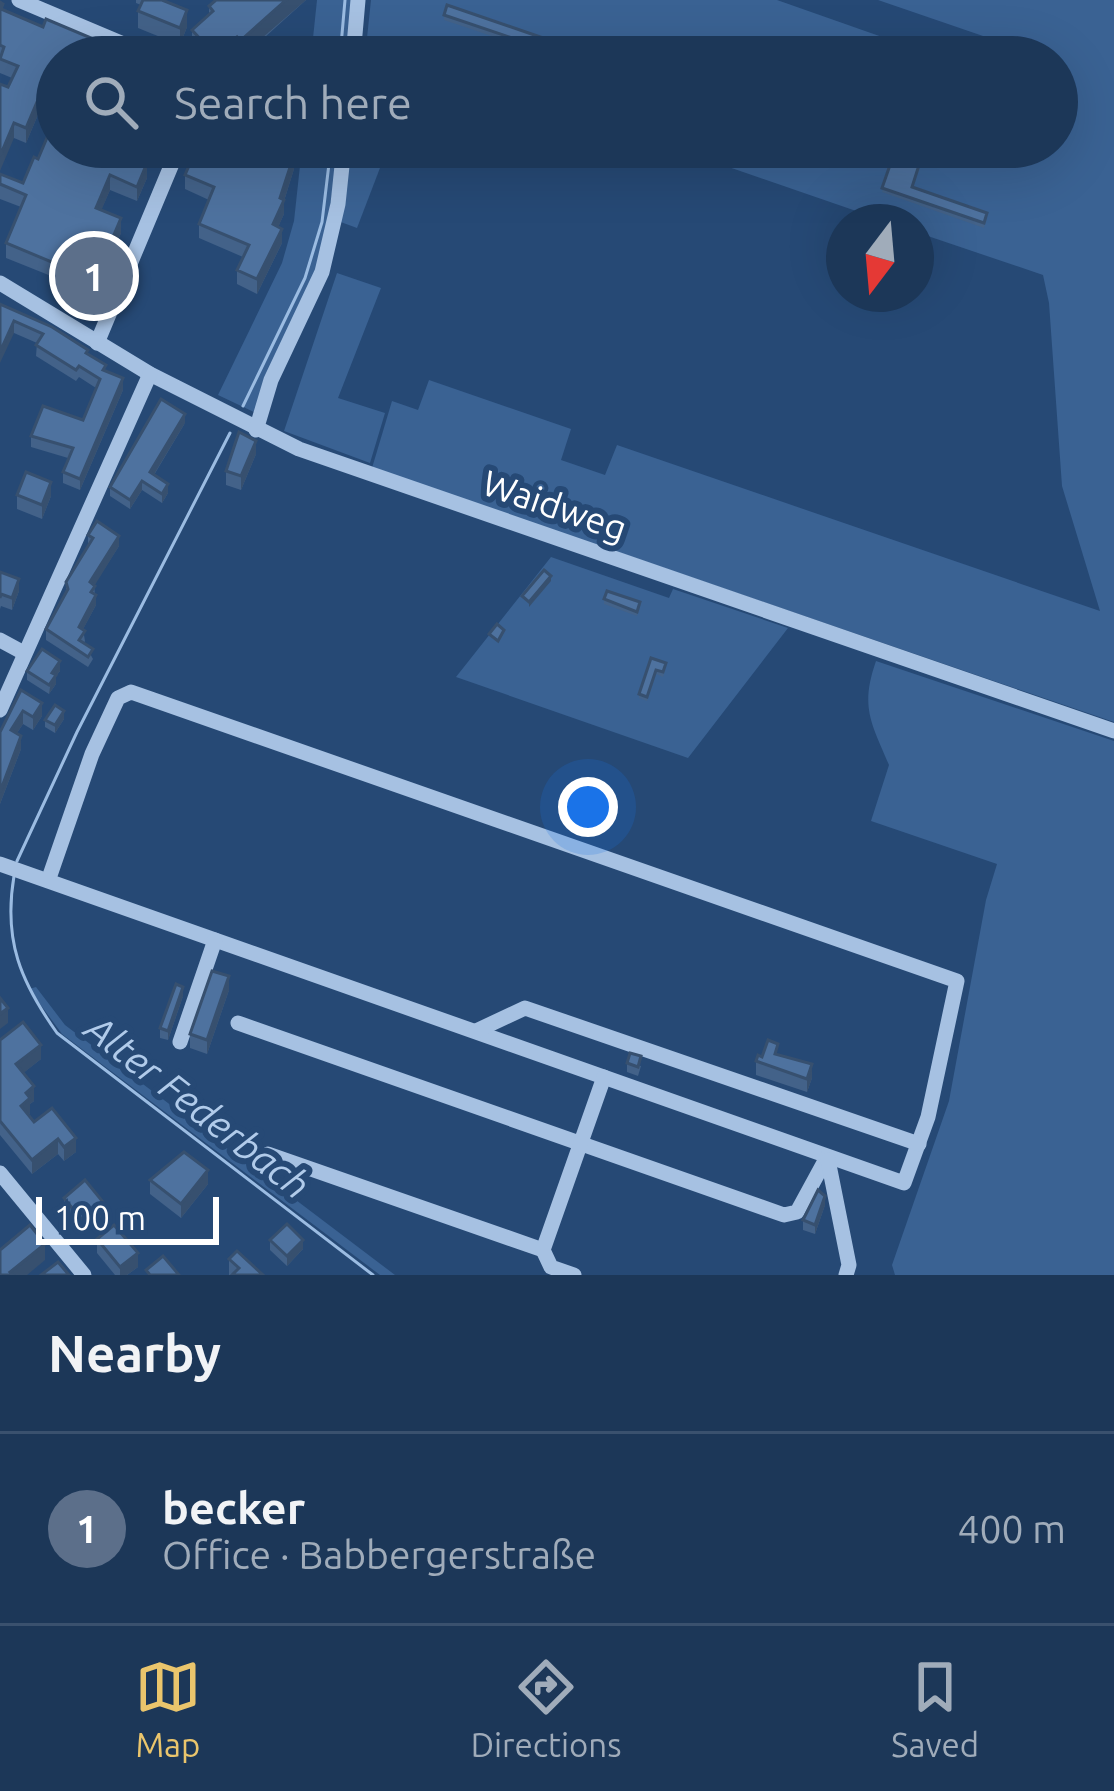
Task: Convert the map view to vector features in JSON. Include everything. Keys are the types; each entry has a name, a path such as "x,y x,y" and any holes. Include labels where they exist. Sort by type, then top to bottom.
{"street":[{"path":"19,0 104,36"},
{"path":"354,36 358,0"},
{"path":"97,343 170,168"},
{"path":"256,430 271,380 322,272 342,168"},
{"name":"Waidweg","path":"0,283 150,374 299,449 1114,731"},
{"path":"0,710 150,374"},
{"path":"0,640 25,653"},
{"path":"0,864 41,879 476,1031 904,1183 928,1117 957,981 131,692 118,698 41,879"},
{"path":"180,1042 215,940"},
{"path":"476,1031 525,1008 919,1144"},
{"path":"238,1023 784,1215 797,1213 827,1156"},
{"path":"574,1275 551,1267 543,1250 604,1077"},
{"path":"268,1154 543,1250"},
{"path":"827,1156 849,1265 846,1275"},
{"path":"0,1173 84,1275"}],"shaded area":[{"path":"317,0 352,0 349,36 313,36"},
{"path":"371,0 777,0 879,36 367,36"},
{"path":"878,0 1114,0 1114,722 372,468 392,401 418,410 429,380 571,429 561,460 605,475 617,445 1100,611 1062,486 1043,275 934,238 934,204 836,204 732,168 1078,168 1078,36 983,36"},
{"path":"300,168 335,168 325,247 256,413 218,395 282,263 294,221"},
{"path":"345,168 380,168 357,228 338,221"},
{"path":"337,273 381,288 338,398 385,413 370,463 284,431"},
{"path":"551,557 669,598 673,589 788,628 688,758 456,677"},
{"path":"876,661 1114,741 1114,1275 895,1275 892,1265 949,1101 986,900 997,864 871,821 889,765 868,703"},
{"path":"36,987 65,1025 395,1275 380,1275 62,1034 29,989"}],"building":[{"path":"143,0 162,0 187,10 180,28 138,11"},
{"path":"216,0 286,0 246,36 198,36 192,30 213,11 209,6"},
{"path":"0,2 1,9 43,27 46,19 86,36 36,36 36,104 26,128 14,123 0,156 0,84 8,87 18,66 0,59 4,47 0,45"},
{"path":"447,5 537,36 506,36 444,15"},
{"path":"34,157 36,168 145,168 137,187 110,175 96,208 121,218 95,280 81,274 76,287 66,283 71,270 6,243 26,195 0,184 0,174 23,183"},
{"path":"188,168 290,168 280,198 284,200 273,224 282,229 257,279 237,270 249,245 199,224 214,187 185,175"},
{"path":"889,168 918,168 912,187 987,213 984,223 882,188"},
{"path":"0,304 52,327 106,365 103,370 123,378 80,479 63,472 73,448 31,436 43,406 83,420 100,379 36,345 43,334 14,321 0,352"},
{"path":"161,399 185,414 150,472 168,484 162,494 142,481 130,500 110,487"},
{"path":"239,432 256,441 241,476 226,471"},
{"path":"26,472 51,482 42,505 17,495"},
{"path":"97,521 119,536 90,582 96,595 79,627 85,631 79,640 93,649 88,657 46,629 68,589 66,582 93,538 88,535"},
{"path":"544,570 551,576 529,602 522,596"},
{"path":"0,572 19,579 12,598 1,594 0,598"},
{"path":"607,591 640,602 637,612 604,599"},
{"path":"497,624 504,630 498,641 489,634"},
{"path":"42,649 60,661 49,685 27,671"},
{"path":"651,658 666,663 663,672 656,670 647,697 639,694"},
{"path":"21,690 42,703 33,717 23,711 11,730 21,736 0,792 0,732"},
{"path":"55,705 64,711 55,725 45,720"},
{"path":"212,971 229,976 207,1040 190,1034"},
{"path":"176,984 183,987 168,1031 160,1028"},
{"path":"23,1022 41,1045 16,1064 34,1086 21,1106 34,1122 52,1108 76,1138 64,1147 58,1139 32,1160 0,1121 0,1040"},
{"path":"768,1040 778,1044 775,1054 812,1064 807,1079 756,1061"},
{"path":"630,1053 641,1056 638,1067 627,1063"},
{"path":"184,1152 208,1170 181,1204 150,1180"},
{"path":"85,1180 103,1202 81,1219 64,1198"},
{"path":"818,1190 825,1196 815,1225 803,1220"},
{"path":"287,1224 303,1240 287,1256 270,1240"},
{"path":"30,1225 45,1244 10,1272 13,1275 0,1275 0,1250"},
{"path":"114,1225 138,1253 120,1267 97,1239"},
{"path":"237,1251 263,1275 232,1275 239,1268 229,1259"},
{"path":"163,1256 179,1275 150,1275 146,1270"},
{"path":"58,1262 69,1275 41,1275"}],"waterway":[{"name":"Alter Federbach","path":"342,36 345,0"},
{"name":"Alter Federbach","path":"243,406 305,278 322,222 328,168"},
{"name":"Alter Federbach","path":"17,861 77,732 230,433"},
{"name":"Alter Federbach","path":"14,876 11,921 18,960 57,1033 373,1275"}],"place":[{"name":"becker","path":"94,276"}]}
